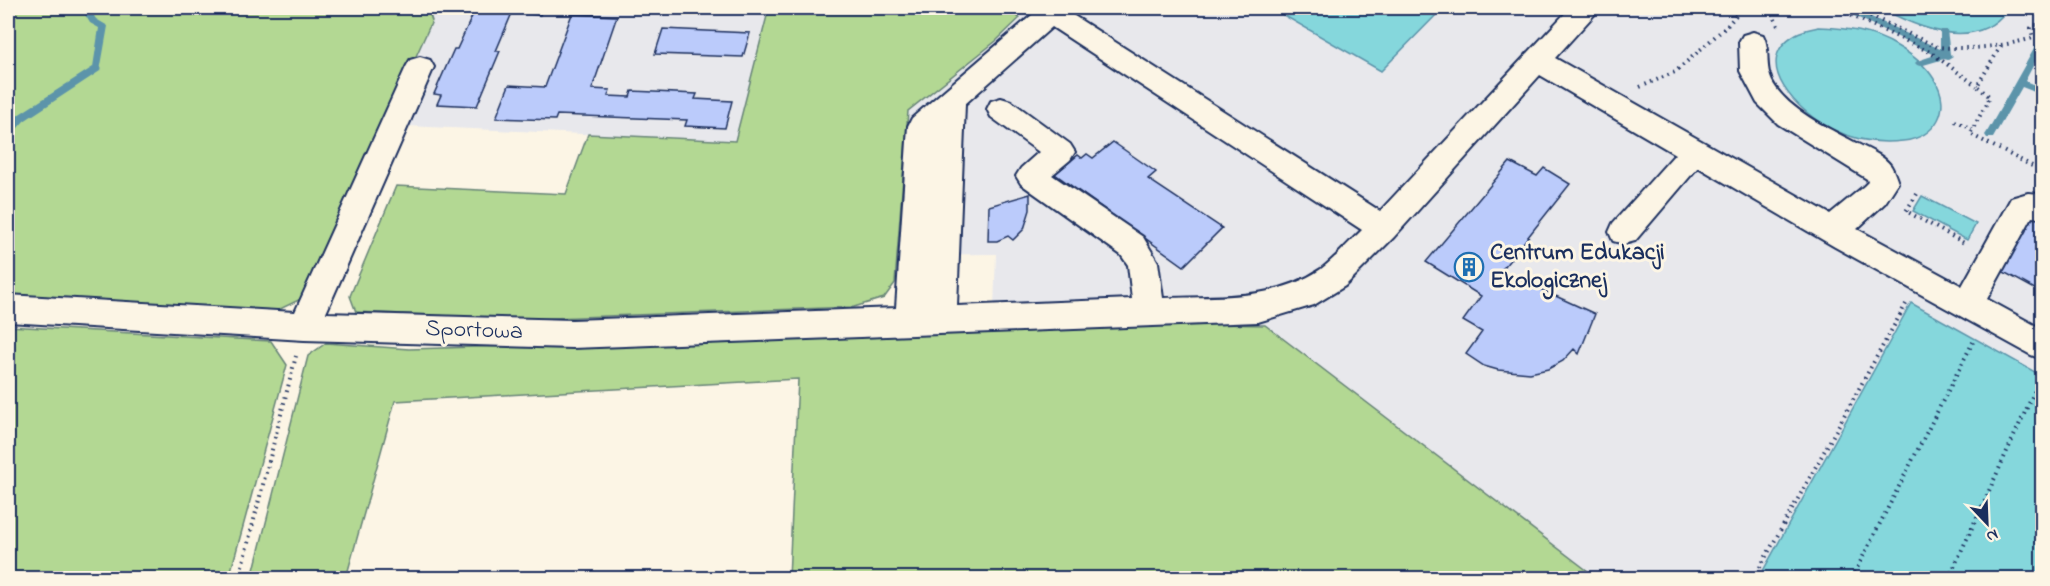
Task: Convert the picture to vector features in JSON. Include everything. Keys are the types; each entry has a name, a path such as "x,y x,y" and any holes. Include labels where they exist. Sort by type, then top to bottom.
{"street":[{"name":"Sportowa","path":"8,309 304,326 572,334 1258,308 1303,296 1334,277 1383,228 1585,8"},
{"path":"926,320 922,126 1054,10 1383,228"},
{"path":"1753,42 1750,57 1759,85 1787,118 1816,137 1866,161 1882,174 1883,182 1878,190 1832,230"},
{"path":"1537,60 1832,230 2043,345"},
{"path":"304,326 420,67"},
{"path":"1001,109 1060,152 1031,177 1132,246 1139,255 1143,262 1149,312"},
{"path":"1624,232 1695,151"},
{"path":"1968,305 2022,207 2043,206"}],"path":[{"path":"1610,102 1675,72 1727,26 1742,8"},
{"path":"1835,8 1932,55 1990,97 1970,134 2043,171"},
{"path":"1854,8 1949,49 2001,45 2033,38 2031,28 2043,25"},
{"path":"1855,17 1860,10"},
{"path":"1977,87 2001,45"},
{"path":"1955,121 1972,129"},
{"path":"1917,194 1906,211 1972,247"},
{"path":"1754,579 1911,295"},
{"path":"239,579 304,326"},
{"path":"1852,579 1974,340"},
{"path":"1949,579 2043,375"}],"shaded area":[{"path":"415,8 769,8 735,141 384,125 428,9"},
{"path":"1004,8 2042,8 2042,578 1597,578 1265,325 993,334 996,254 895,255 908,111 1020,19"}],"green space":[{"path":"13,8 415,8 428,9 432,21 307,296 274,312 8,297 8,41 12,35"},
{"path":"769,8 1004,8 1020,18 996,41 908,111 895,283 884,298 854,307 524,319 356,312 350,296 396,186 566,194 588,134 735,141"},
{"path":"941,319 1265,325 1597,578 789,578 798,379 395,401 346,578 252,578 308,356 326,343 409,349 941,333"},
{"path":"8,326 271,341 287,365 229,578 8,578"}],"water":[{"path":"1271,8 1443,8 1381,71"},
{"path":"1881,8 2007,8 2007,10 1994,23 1980,30 1947,33 1912,23"},
{"path":"1818,27 1849,29 1878,37 1902,49 1918,61 1934,79 1942,100 1938,120 1932,128 1915,139 1894,142 1876,141 1840,133 1806,112 1784,86 1777,72 1776,59 1782,46 1796,34"},
{"path":"1922,196 1976,224 1967,240 1913,211"},
{"path":"1911,303 2042,376 2042,578 1759,578"}],"building":[{"path":"472,8 543,8 540,15 512,13 496,51 500,51 477,106 437,104 441,95 434,94 474,12 470,12"},
{"path":"572,14 617,16 592,89 610,90 608,96 630,97 632,91 697,94 695,99 732,101 725,128 685,126 687,120 557,115 555,120 496,118 509,85 545,87"},
{"path":"663,29 750,33 743,57 655,54"},
{"path":"1113,142 1156,172 1148,179 1222,228 1184,266 1055,174 1078,155 1082,158 1087,154 1093,158"},
{"name":"Centrum Edukacji Ekologicznej","path":"1510,162 1537,176 1544,168 1570,184 1501,271 1595,314 1579,354 1574,349 1563,361 1548,369 1530,373 1498,370 1484,366 1466,354 1482,332 1463,321 1481,296 1426,262"},
{"path":"1030,194 1030,210 1024,229 1013,240 1008,236 997,241 988,241 989,206"},
{"path":"2033,215 2042,220 2042,293 2000,270"}],"waterway":[{"path":"8,133 21,118 97,69 104,26 93,21 85,8"},
{"path":"1845,8 1944,55"},
{"path":"1944,32 1944,55"},
{"path":"2020,82 2042,42"},
{"path":"1920,63 1944,55"},
{"path":"1944,55 1948,57"},
{"path":"1990,135 2020,82"},
{"path":"2020,82 2042,92"}],"place":[{"name":"Centrum Edukacji Ekologicznej","path":"1469,267"}]}
